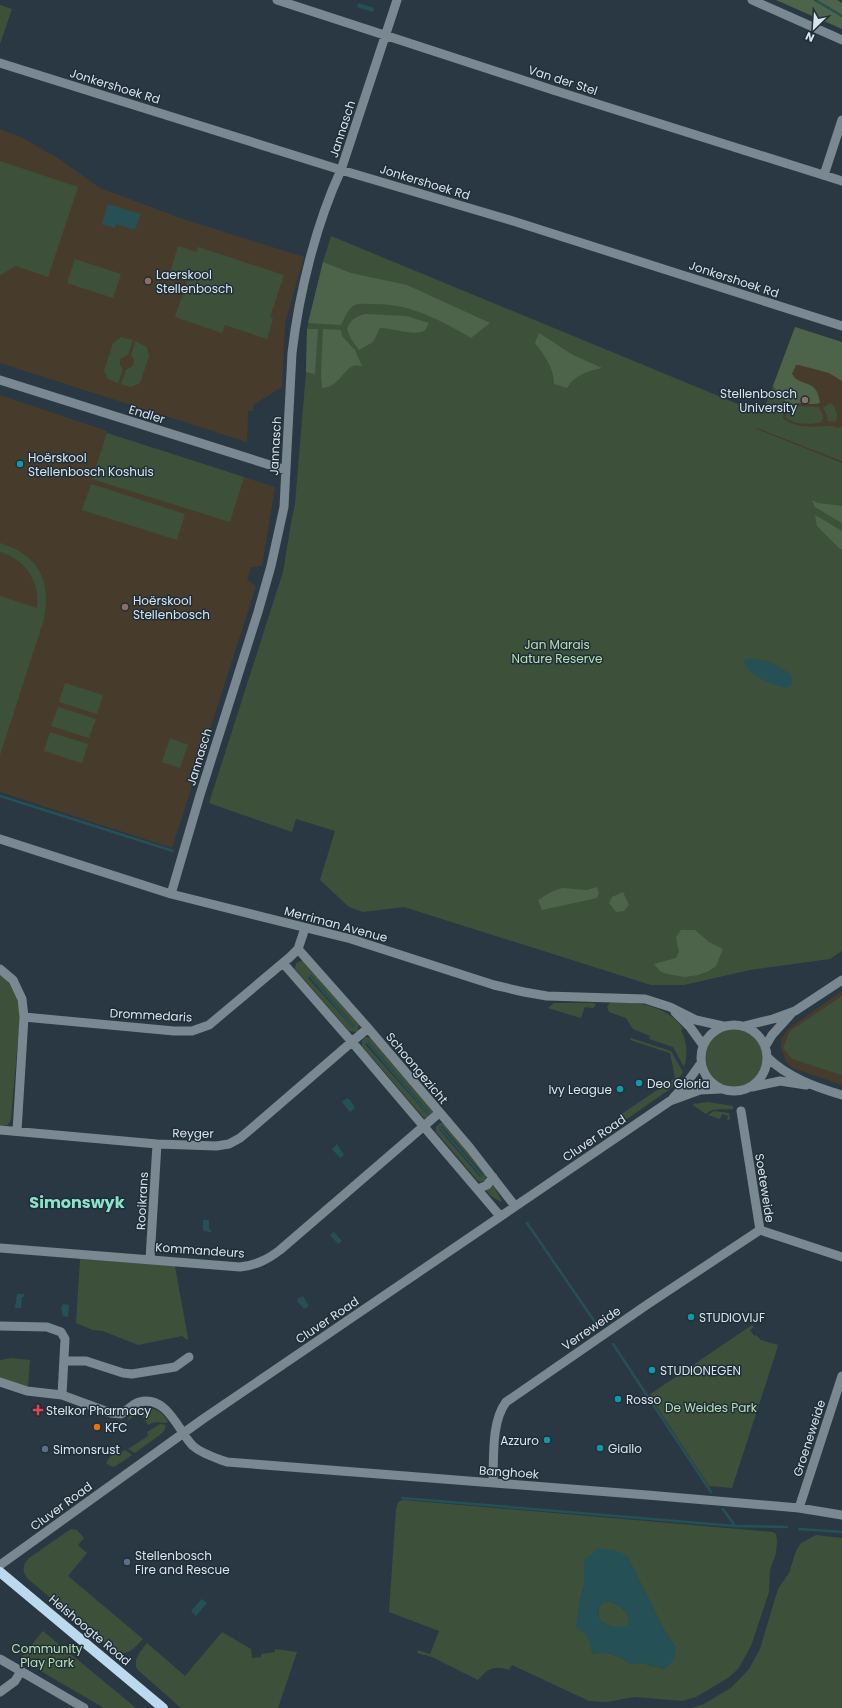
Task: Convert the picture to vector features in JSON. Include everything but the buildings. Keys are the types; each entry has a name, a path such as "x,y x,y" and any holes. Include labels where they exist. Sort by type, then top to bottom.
{"main road":[{"name":"Helshoogte Road","path":"0,1572 163,1708"}],"street":[{"name":"Van der Stel","path":"277,0 842,181"},
{"name":"Jannasch","path":"171,894 200,795 264,593 284,507 292,352 295,329 310,260 333,189 342,170 396,0"},
{"path":"752,0 842,40"},
{"name":"Jonkershoek Rd","path":"0,63 342,170 535,228 842,326"},
{"path":"824,175 842,120"},
{"name":"Endler","path":"0,380 286,470"},
{"name":"Merriman Avenue","path":"0,839 171,894 351,939 494,985 524,992 578,997 633,998 654,1001 696,1020 723,1026"},
{"name":"Drommedaris","path":"24,1017 151,1029 192,1031 203,1028 216,1020 298,949 305,928"},
{"name":"Schoongezicht","path":"298,949 368,1028 494,1178 515,1206"},
{"path":"283,963 500,1216"},
{"path":"0,970 13,980 22,999 24,1017 16,1131"},
{"path":"766,1047 779,1026 795,1011 842,980"},
{"name":"Merriman Avenue","path":"670,1007 690,1027 703,1045"},
{"path":"795,1011 774,1019 744,1026 723,1026 711,1033 703,1045 701,1063 706,1076 721,1089 736,1091 780,1081 814,1086 842,1095"},
{"path":"744,1026 757,1034 766,1047 767,1057 765,1071 756,1083 750,1087"},
{"name":"Reyger","path":"0,1130 157,1144 216,1146 229,1144 240,1138 368,1028"},
{"path":"767,1057 783,1070 814,1086"},
{"name":"Cluver Road","path":"0,1565 184,1433 670,1101 686,1084 701,1063"},
{"name":"Cluver Road","path":"670,1101 700,1090 721,1089"},
{"name":"Soeteweide","path":"741,1111 760,1230 842,1257"},
{"name":"Kommandeurs","path":"0,1248 240,1267 254,1265 280,1250 439,1113"},
{"name":"Rooikrans","path":"150,1259 157,1144"},
{"path":"478,1189 487,1185 494,1178"},
{"name":"Verreweide","path":"493,1482 496,1425 499,1414 506,1402 648,1304 760,1230"},
{"path":"0,1326 47,1327 61,1332 65,1339 62,1395 27,1391 0,1382"},
{"path":"64,1361 86,1361 123,1373 132,1374 175,1367 189,1357"},
{"name":"Groeneweide","path":"799,1508 842,1376"},
{"name":"Banghoek","path":"62,1395 121,1414 139,1402 155,1403 164,1408 193,1446 227,1462 493,1482 799,1508 842,1516"},
{"path":"0,1659 84,1708"},
{"path":"0,1692 15,1681 21,1671"}],"shaded area":[{"path":"776,0 837,0 842,3 842,29"},
{"path":"359,3 374,8 373,12 357,7"},
{"name":"Laerskool Stellenbosch","path":"0,129 23,138 59,159 100,188 183,219 304,257 285,323 282,387 253,405 253,411 248,411 247,442 0,363"},
{"path":"108,204 140,214 135,230 116,224 115,228 102,224"},
{"path":"323,262 351,273 407,285 490,323 471,338 436,319 399,306 386,304 357,304 353,306 346,314 341,325 308,323"},
{"path":"365,314 406,316 429,323 424,331 417,333 380,328 373,342 359,350 351,339 347,329 354,319"},
{"name":"Stellenbosch University","path":"795,327 842,342 842,463 756,430"},
{"path":"795,327 842,342 842,381 829,373 799,365 796,365 792,374 799,381 812,386 815,389 820,403 796,403 789,406 773,386"},
{"path":"307,329 318,329 315,374 306,372"},
{"path":"323,329 341,330 342,336 355,350 362,366 353,366 349,368 332,385 322,388 321,373"},
{"path":"539,333 573,355 602,368 582,374 567,388 554,384 551,367 535,343"},
{"name":"Hoërskool Stellenbosch","path":"0,395 107,431 107,433 275,487 262,566 251,567 247,580 256,586 172,848 0,792"},
{"path":"812,500 818,503 842,506 842,523 815,507"},
{"path":"815,515 842,531 842,549 840,549 817,526"},
{"path":"750,658 771,662 790,673 793,683 786,688 755,676 746,667 743,661"},
{"path":"597,887 599,893 597,898 542,910 538,900 551,892 562,888 587,890"},
{"path":"623,892 629,905 624,911 616,912 609,903 612,897"},
{"path":"681,930 695,930 709,942 723,949 716,966 709,971 698,975 685,977 661,972 654,964 676,958 679,952 676,937"},
{"path":"842,991 842,1085 793,1068 786,1062 781,1048 781,1039 788,1029"},
{"path":"347,1098 355,1108 350,1112 342,1102"},
{"path":"337,1144 344,1155 340,1158 332,1149"},
{"path":"203,1220 209,1220 209,1229 211,1232 203,1231"},
{"path":"334,1232 342,1241 338,1244 330,1235"},
{"path":"17,1294 24,1294 24,1297 22,1297 21,1308 15,1308"},
{"path":"303,1296 309,1306 304,1309 297,1299"},
{"path":"63,1304 69,1305 68,1317 63,1316 61,1308"},
{"path":"599,1548 618,1551 627,1556 665,1632 676,1648 674,1660 665,1669 646,1664 630,1664 618,1656 608,1653 593,1654 588,1637 576,1627 579,1604 584,1586 584,1560","holes":["604,1602 617,1604 624,1610 630,1622 626,1626 611,1626 598,1618 599,1607"]},
{"path":"202,1599 207,1603 196,1616 191,1611"}],"green space":[{"path":"0,5 12,9 0,44"},
{"path":"0,161 78,187 48,277 16,266 0,275"},
{"name":"Jan Marais Nature Reserve","path":"331,236 762,414 773,386 789,406 783,414 783,418 788,422 800,426 842,427 842,461 757,428 756,429 842,463 842,951 830,959 750,970 684,985 651,985 404,907 363,912 349,907 320,880 335,831 296,819 292,832 209,803 283,572 295,504 306,372 307,329 323,262"},
{"path":"178,246 196,252 198,247 284,275 270,317 273,319 267,339 225,325 222,333 175,317 188,279 170,273"},
{"path":"75,259 121,274 113,298 67,283"},
{"path":"121,337 133,340 128,355 120,359 120,365 123,369 118,383 108,379 104,371 113,343"},
{"path":"135,341 147,347 149,356 140,383 131,387 121,384 126,370 133,366 134,360 131,356"},
{"path":"830,403 833,405 837,414 835,422 828,421 827,415 823,408"},
{"path":"792,406 819,407 823,416 822,422 802,424 789,420 785,417"},
{"path":"107,433 244,477 230,522 92,479"},
{"path":"91,484 185,514 177,540 82,510"},
{"path":"0,543 13,548 33,562 43,581 46,593 46,605 44,619 0,755 0,596 37,608 38,598 34,581 29,573 17,560 0,552"},
{"path":"65,683 103,695 97,714 59,702"},
{"path":"58,707 96,719 89,738 51,726"},
{"path":"50,732 88,744 82,763 44,751"},
{"path":"170,738 188,745 180,768 162,762"},
{"path":"303,960 359,1025 357,1032 349,1031 295,969 296,963","holes":["311,975 355,1026 353,1028 308,978"]},
{"path":"0,975 7,980 17,997 20,1017 11,1119 8,1125 0,1126"},
{"path":"842,996 842,1075 792,1059 783,1048 790,1031"},
{"path":"554,1003 594,1003 596,1005 593,1008 585,1007 581,1018 548,1008"},
{"path":"610,1003 630,1003 650,1006 669,1015 677,1021 683,1029 681,1030 686,1044 686,1058 684,1067 673,1047 649,1039 650,1036 633,1029 626,1018 609,1012 607,1007"},
{"path":"734,1029 745,1031 758,1042 761,1047 763,1058 761,1069 750,1082 745,1085 734,1087 723,1085 710,1074 707,1069 705,1058 707,1047 718,1034 723,1031"},
{"path":"365,1037 371,1038 434,1112 426,1119 423,1117 362,1046 362,1041","holes":["368,1041 429,1112 427,1114 365,1044"]},
{"path":"631,1038 671,1051 683,1072 673,1087 624,1121 620,1115 675,1078 670,1053 630,1040"},
{"path":"708,1102 733,1106 733,1109 712,1110 706,1114 693,1104"},
{"path":"714,1111 729,1113 730,1119 727,1121 728,1116 722,1114 720,1119 708,1115"},
{"path":"440,1123 444,1123 486,1175 485,1181 480,1182 477,1180 436,1132 436,1127","holes":["442,1126 483,1174 480,1177 439,1129"]},
{"path":"493,1185 502,1201 501,1202 491,1196 486,1190"},
{"path":"80,1259 175,1266 188,1338 187,1340 182,1336 138,1345 103,1331 93,1330 76,1323"},
{"name":"De Weides Park","path":"752,1325 754,1327 750,1330 754,1336 756,1335 761,1340 778,1345 777,1349 732,1488 709,1486 649,1395"},
{"path":"11,1358 30,1360 28,1387 0,1379 0,1360"},
{"path":"141,1408 157,1410 166,1418 168,1422 154,1422 148,1425 140,1412 127,1421 131,1413"},
{"path":"160,1424 166,1425 161,1434 135,1453 128,1449 148,1436 147,1432"},
{"path":"116,1448 120,1453 125,1450 132,1455 114,1467 106,1463"},
{"path":"403,1500 773,1532 776,1534 777,1541 776,1553 770,1570 769,1592 751,1646 738,1669 728,1678 696,1697 682,1701 635,1697 606,1702 589,1701 512,1665 509,1670 499,1668 491,1669 478,1680 432,1657 417,1653 418,1650 430,1654 439,1631 389,1612 396,1509 398,1502","holes":["627,1556 665,1632 676,1648 665,1669 646,1664 630,1664 622,1658 608,1653 593,1654 579,1604 584,1586"]},
{"path":"71,1529 77,1530 84,1538 78,1545 87,1553 68,1576 143,1639 127,1653 119,1653 114,1651 28,1579 25,1574 24,1566 29,1558"},
{"path":"816,1535 842,1538 842,1708 692,1708 704,1704 732,1687 749,1669 760,1649 778,1589 789,1573 796,1551 801,1543"},
{"path":"604,1602 617,1604 624,1610 630,1622 626,1627 610,1626 598,1618 599,1607"},
{"name":"Community Play Park","path":"43,1631 136,1708 104,1708 20,1659"},
{"path":"222,1632 251,1649 252,1658 261,1657 261,1654 275,1652 275,1649 297,1652 278,1708 181,1708 136,1667 136,1660 147,1643 185,1676"}],"waterway":[{"path":"815,0 842,16"},
{"path":"0,796 173,851"},
{"path":"310,976 354,1027"},
{"path":"367,1042 428,1113"},
{"path":"440,1127 482,1176"},
{"path":"527,1223 599,1328"},
{"path":"613,1344 711,1492"},
{"path":"402,1498 735,1526 787,1527"},
{"path":"723,1509 735,1526"},
{"path":"799,1529 842,1532"}],"place":[{"name":"Laerskool Stellenbosch","path":"148,281"},
{"name":"Stellenbosch University","path":"805,400"},
{"name":"Hoërskool Stellenbosch Koshuis","path":"20,464"},
{"name":"Hoërskool Stellenbosch","path":"125,607"},
{"name":"Deo Gloria","path":"639,1083"},
{"name":"Ivy League","path":"620,1089"},
{"name":"STUDIOVIJF","path":"691,1317"},
{"name":"STUDIONEGEN","path":"652,1370"},
{"name":"Rosso","path":"618,1399"},
{"name":"Stelkor Pharmacy","path":"38,1410"},
{"name":"KFC","path":"97,1427"},
{"name":"Azzuro","path":"547,1440"},
{"name":"Giallo","path":"600,1448"},
{"name":"Simonsrust","path":"45,1449"},
{"name":"Stellenbosch Fire and Rescue","path":"127,1562"}],"district":[{"name":"Simonswyk","path":"77,1202"}]}
